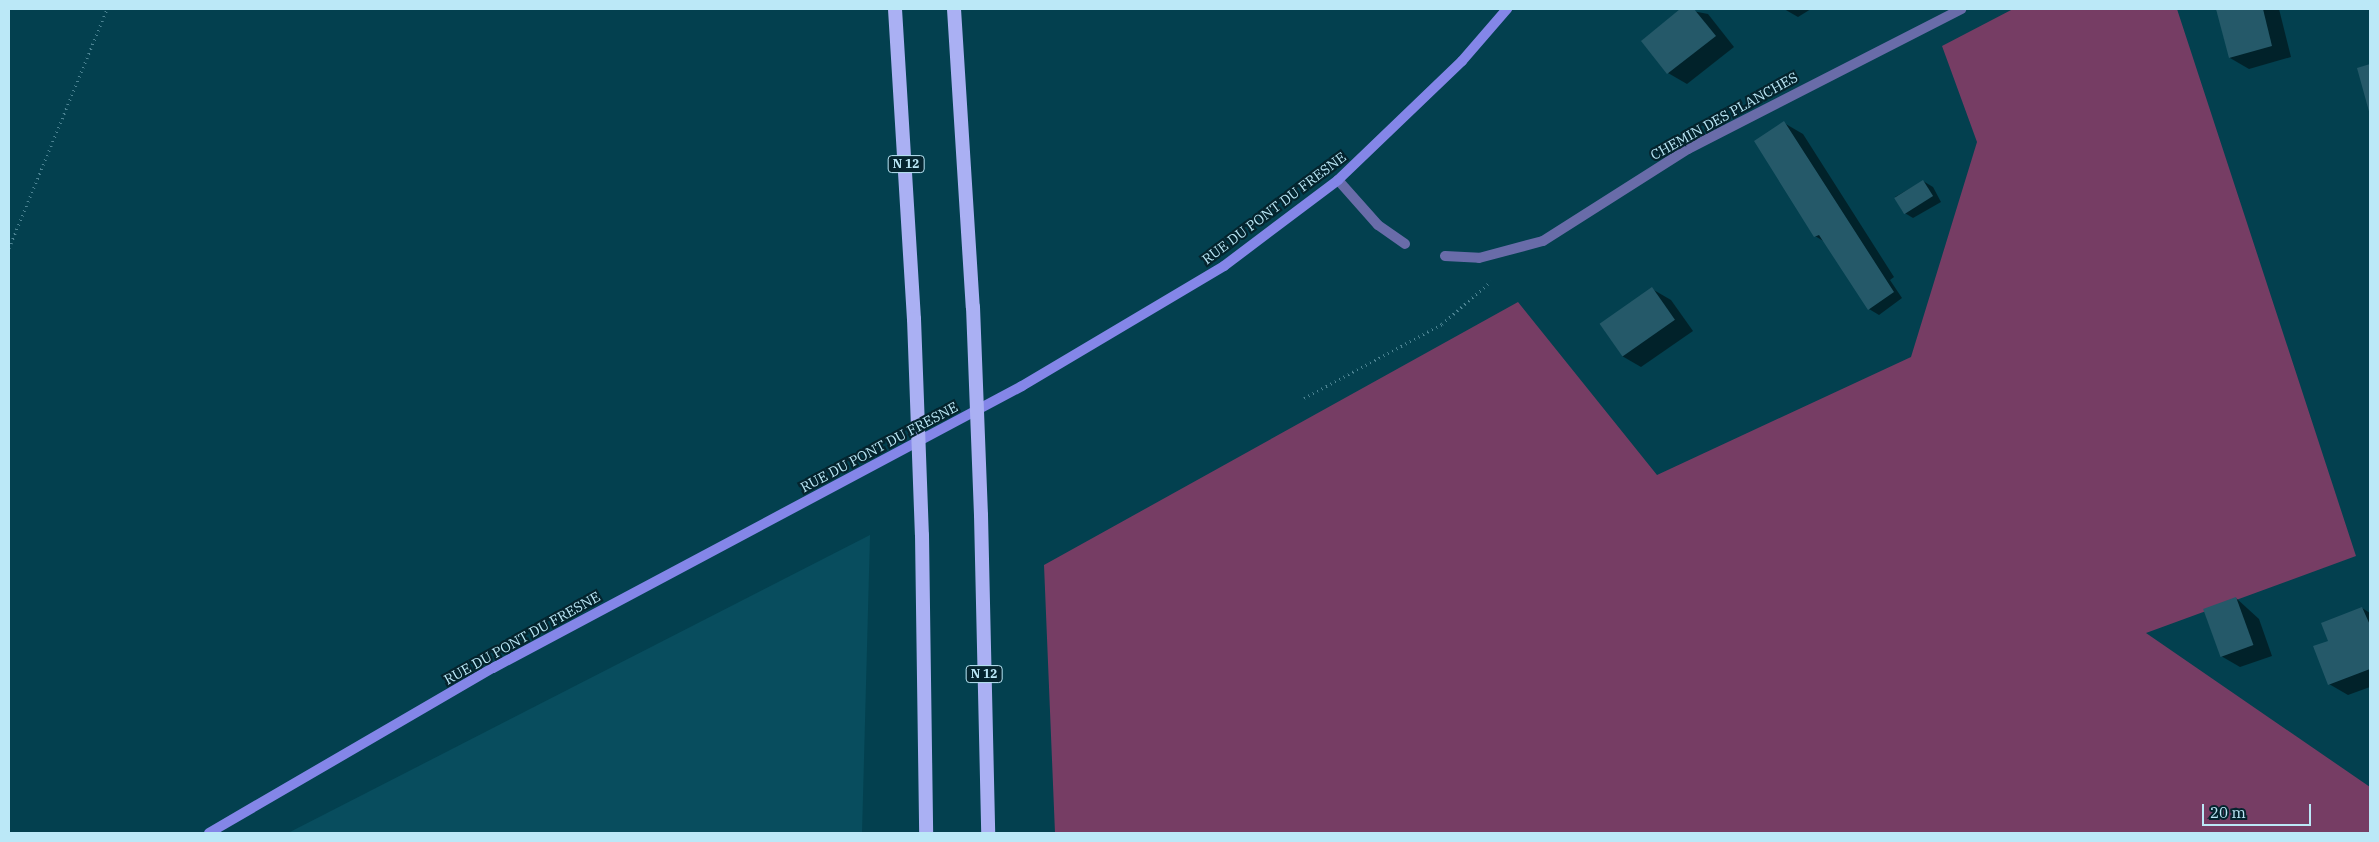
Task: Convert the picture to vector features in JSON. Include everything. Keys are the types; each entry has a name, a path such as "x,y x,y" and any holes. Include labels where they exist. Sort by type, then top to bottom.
{"highway":[{"name":"N 12","path":"895,9 914,319 922,535 926,833"},
{"name":"N 12","path":"954,9 973,307 981,515 988,833"}],"main road":[{"name":"RUE DU PONT DU FRESNE","path":"209,833 493,668 1077,354 1224,266 1338,180 1462,61 1507,9"}],"street":[{"name":"CHEMIN DES PLANCHES","path":"1445,256 1479,258 1543,241 1688,149 1962,9"},
{"path":"1338,180 1378,225 1405,244"}],"path":[{"path":"9,248 108,9"},
{"path":"1304,398 1442,324 1489,283 1514,250"}],"shaded area":[{"path":"2013,9 2177,9 2356,556 2146,633 2370,787 2370,833 1055,833 1044,565 1518,302 1657,475 1911,357 1977,142 1942,46"},
{"path":"870,535 862,833 288,833"}],"building":[{"path":"1680,9 1694,9 1716,36 1667,74 1641,41"},
{"path":"2216,9 2263,9 2272,46 2229,58"},
{"path":"2370,64 2370,115 2357,68"},
{"path":"1784,121 1894,292 1868,310 1819,235 1814,237 1754,141"},
{"path":"1923,180 1933,196 1904,214 1894,198"},
{"path":"1652,287 1675,320 1623,356 1600,324"},
{"path":"2236,597 2253,645 2221,657 2203,609"},
{"path":"2362,607 2370,625 2370,669 2328,685 2313,646 2328,641 2321,623"}]}
